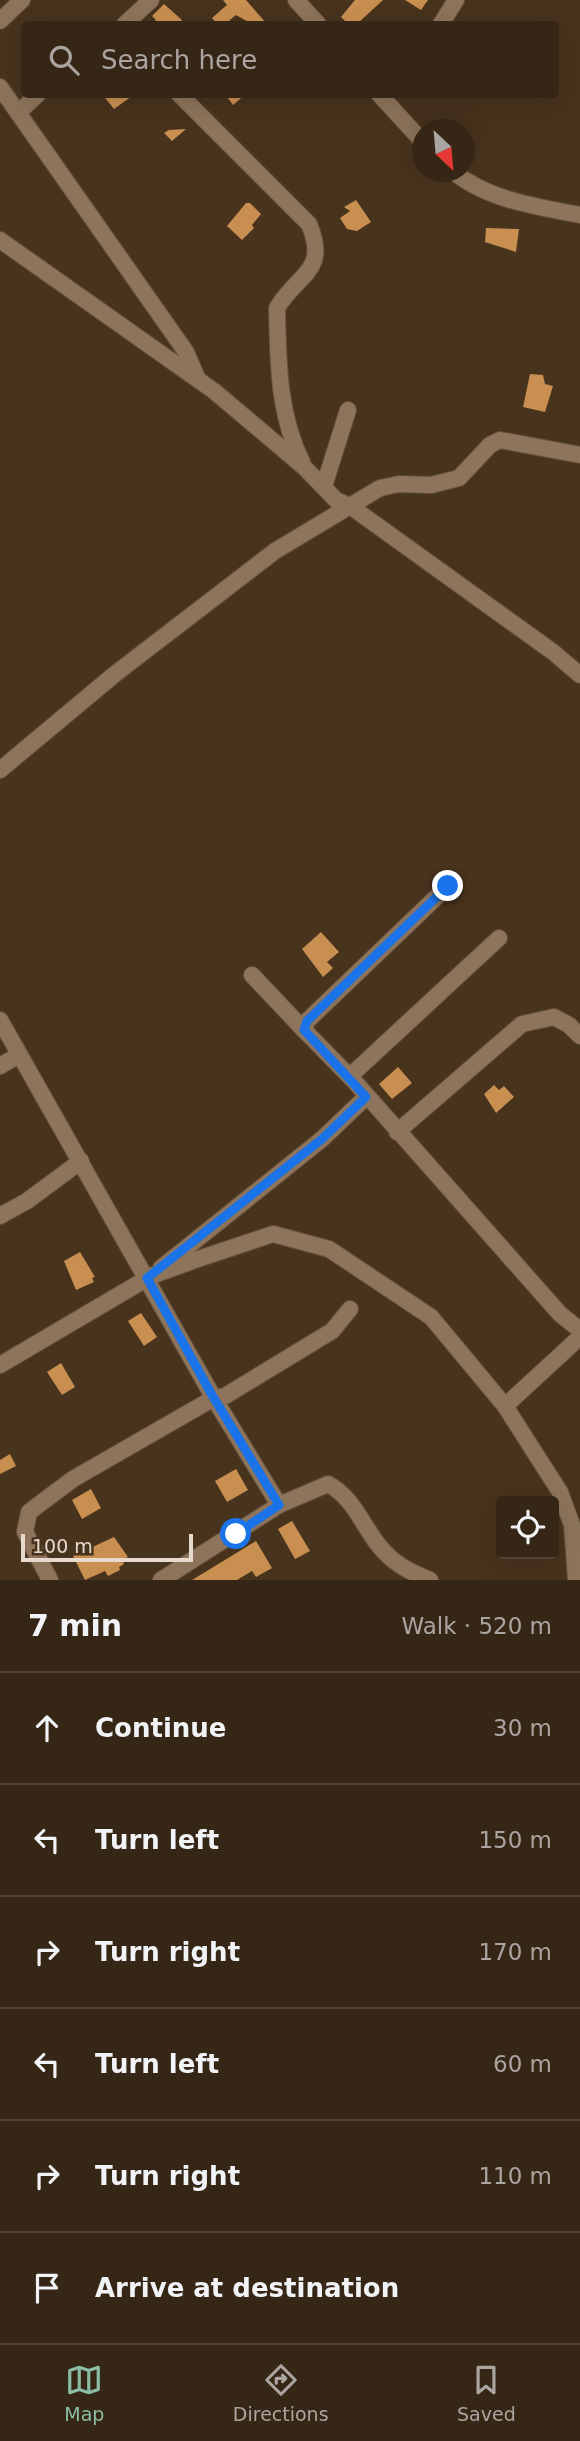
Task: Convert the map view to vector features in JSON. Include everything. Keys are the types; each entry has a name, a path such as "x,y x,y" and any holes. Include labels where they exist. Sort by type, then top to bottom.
{"street":[{"path":"0,21 22,0"},
{"path":"128,21 151,0"},
{"path":"296,0 315,21"},
{"path":"443,21 455,1"},
{"path":"0,87 186,352 198,380"},
{"path":"19,113 34,98"},
{"path":"183,98 309,224 315,239 316,257 310,272 284,296 277,308 282,397 289,435 304,467"},
{"path":"387,98 412,129"},
{"path":"472,182 489,192 526,204 580,215"},
{"path":"0,240 198,380 304,467 336,500 349,506 553,652 580,675"},
{"path":"324,485 348,410"},
{"path":"0,770 115,674 275,551 349,506 391,485 431,485 459,478 489,444 500,440 580,454"},
{"path":"304,1030 307,1021 448,886"},
{"path":"350,1076 499,939"},
{"path":"252,975 350,1076 560,1314 580,1330"},
{"path":"397,1132 522,1024 554,1017 569,1025 580,1036"},
{"path":"0,1020 149,1277 214,1398 279,1505"},
{"path":"0,1066 19,1055"},
{"path":"0,1364 149,1277 322,1139 366,1097"},
{"path":"0,1216 27,1201 81,1161"},
{"path":"149,1277 273,1234 329,1249 431,1317 505,1406 560,1492 574,1536 576,1580"},
{"path":"50,1580 25,1532 29,1512 73,1479 214,1398 225,1396 332,1331 350,1309"},
{"path":"505,1406 580,1337"},
{"path":"161,1580 279,1505 328,1484 344,1493 380,1547 401,1567 430,1580"}],"building":[{"path":"223,0 246,0 264,21 247,21 236,15 229,21 214,21 212,18 227,5"},
{"path":"355,0 383,0 360,21 345,21 341,17"},
{"path":"405,0 428,0 421,10"},
{"path":"164,4 182,20 155,21 152,16"},
{"path":"105,98 129,98 114,109"},
{"path":"228,98 241,98 233,105"},
{"path":"186,129 172,141 164,133 169,130"},
{"path":"356,200 371,222 357,231 347,229 340,218 350,211 344,207"},
{"path":"246,203 250,203 261,214 252,225 254,228 242,240 227,226"},
{"path":"486,228 519,229 516,252 485,242"},
{"path":"530,374 543,375 545,384 553,386 545,412 523,407"},
{"path":"321,932 339,952 327,962 333,968 323,977 302,949"},
{"path":"398,1067 412,1083 392,1099 379,1084"},
{"path":"494,1085 499,1090 504,1086 514,1097 496,1113 484,1094"},
{"path":"80,1252 95,1277 92,1278 94,1282 76,1290 64,1261"},
{"path":"141,1313 157,1337 144,1346 128,1321"},
{"path":"61,1363 75,1387 62,1395 47,1372"},
{"path":"10,1454 16,1466 0,1474 0,1460"},
{"path":"236,1469 248,1490 227,1502 215,1481"},
{"path":"91,1489 101,1508 82,1519 72,1500"},
{"path":"292,1521 310,1551 295,1559 278,1529"},
{"path":"114,1537 128,1557 122,1560 124,1564 119,1567 120,1570 108,1576 105,1571 85,1580 73,1556"},
{"path":"256,1541 272,1568 256,1577 252,1571 237,1580 192,1580"}],"route":[{"path":"236,1534 279,1505 212,1395 147,1278 322,1139 366,1097 355,1082 304,1030 307,1021 448,886"}]}
